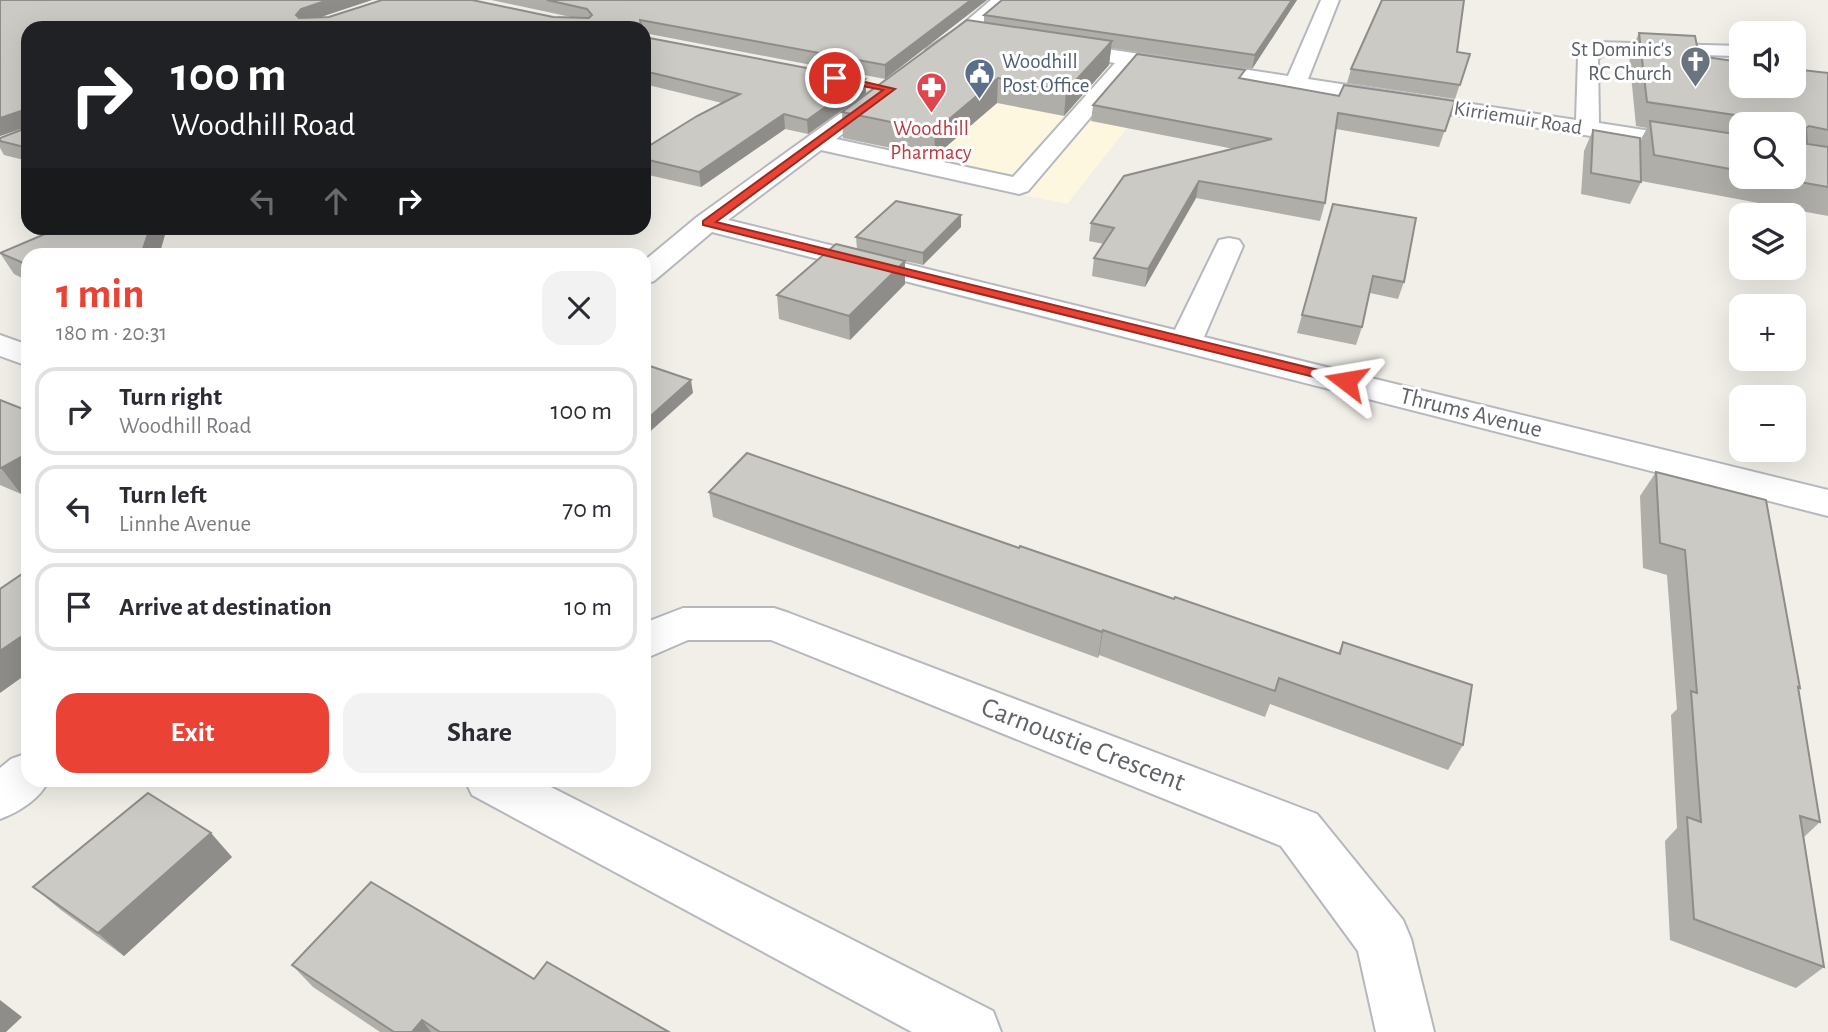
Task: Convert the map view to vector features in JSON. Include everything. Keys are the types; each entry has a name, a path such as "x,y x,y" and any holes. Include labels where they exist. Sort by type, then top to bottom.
{"street":[{"path":"919,64 963,34 1002,0"},
{"path":"1295,84 1330,0"},
{"path":"963,34 989,37"},
{"name":"Kirriemuir Road","path":"1040,45 1729,150"},
{"path":"1587,128 1588,57 1603,46 1729,50"},
{"path":"817,142 1019,186 1130,58"},
{"path":"651,269 707,223 895,85 863,83"},
{"name":"Thrums Avenue","path":"707,223 1828,503"},
{"path":"1186,341 1228,246"},
{"path":"0,345 21,353"},
{"name":"Carnoustie Crescent","path":"651,639 683,624 774,624 1299,830 1383,940 1405,1032"},
{"path":"0,797 21,780"},
{"path":"504,787 972,1032"}],"shaded area":[{"path":"999,46 1169,75 1067,204 857,161 988,49"}],"building":[{"path":"0,0 328,0 301,9 296,15 299,18 329,17 382,0 472,0 553,17 589,18 592,15 587,9 547,0 971,0 885,65 640,20 21,21 21,111 0,118"},
{"path":"1002,0 1292,0 1255,55 984,15"},
{"path":"1382,0 1464,0 1457,52 1470,54 1460,85 1351,69"},
{"path":"967,20 1112,41 1066,91 998,78 935,131 842,112"},
{"path":"1639,33 1695,36 1699,56 1729,60 1729,98 1806,98 1806,70 1828,73 1828,130 1809,126 1806,128 1806,112 1729,112 1729,114 1647,102"},
{"path":"651,38 865,79 807,120 784,114 699,172 651,161 651,145 697,116 740,94 651,73"},
{"path":"1137,54 1245,70 1239,78 1339,96 1344,85 1455,101 1445,131 1338,113 1325,203 1199,181 1148,269 1094,258 1114,228 1091,223 1124,176 1272,139 1093,105"},
{"path":"1650,121 1729,133 1729,169 1654,155"},
{"path":"1806,128 1807,144 1828,147 1828,187 1806,183"},
{"path":"21,130 21,146 0,141 0,138"},
{"path":"1593,130 1640,138 1641,182 1591,173"},
{"path":"896,201 961,215 923,253 856,237"},
{"path":"1333,204 1416,218 1404,282 1373,276 1362,327 1302,315"},
{"path":"42,235 148,235 143,248 21,248 21,262 0,253"},
{"path":"836,244 905,261 849,316 777,295"},
{"path":"651,366 691,380 651,416"},
{"path":"0,400 21,408 21,457 0,468"},
{"path":"747,453 1019,548 1020,546 1174,599 1175,597 1340,654 1343,642 1472,685 1463,745 1279,678 1275,691 709,492"},
{"path":"1656,472 1766,500 1800,688 1798,687 1820,822 1800,816 1824,967 1694,919 1687,817 1701,822 1691,691 1697,693 1685,550 1660,543"},
{"path":"21,575 21,637 0,651 0,589"},
{"path":"148,793 211,833 98,933 33,887"},
{"path":"371,882 534,979 547,962 669,1032 440,1032 422,1020 412,1032 394,1032 292,965"}],"place":[{"name":"St Dominic's RC Church","path":"1695,88"},
{"name":"Woodhill Post Office","path":"979,100"},
{"name":"Woodhill Pharmacy","path":"931,115"}],"route":[{"path":"835,78 890,89 707,223 1346,381"}]}
